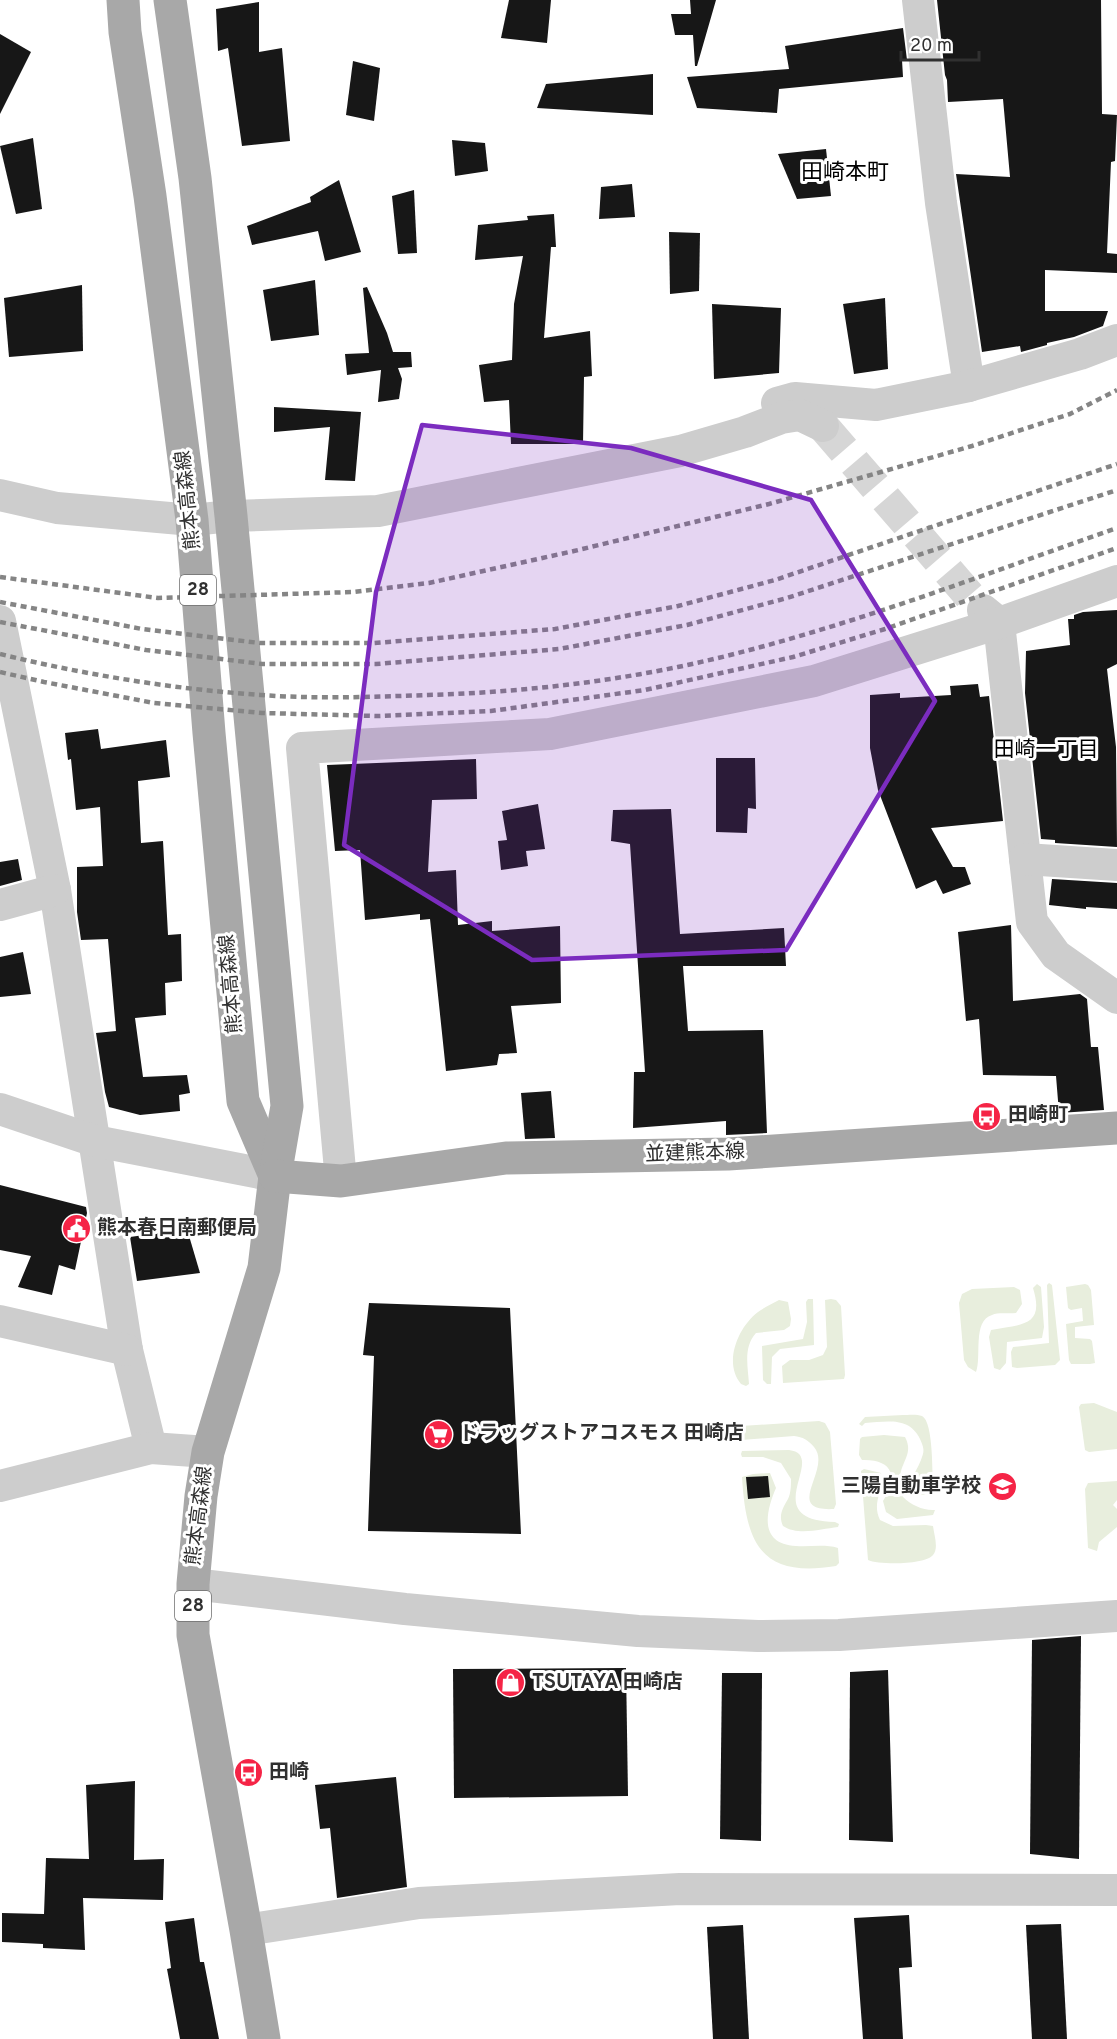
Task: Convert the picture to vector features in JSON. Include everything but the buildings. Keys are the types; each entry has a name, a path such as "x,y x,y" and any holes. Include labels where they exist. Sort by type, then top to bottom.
{"main road":[{"name":"熊本高森線","path":"123,0 125,32 150,196 192,520 243,1101 274,1176"},
{"name":"熊本高森線","path":"170,0 195,178 231,516 287,1106 274,1176 264,1268 208,1452 201,1496 193,1584 193,1635 264,2039"},
{"name":"並建熊本線","path":"274,1176 341,1180 506,1158 728,1154 1117,1128"}],"street":[{"path":"918,0 941,203 969,386"},
{"path":"680,451 708,432 767,406 795,398 876,405 969,386 1080,354 1117,340"},
{"path":"0,495 57,508 192,520 231,516 378,511 680,451 745,432 781,418 800,415 823,426"},
{"path":"341,1180 302,748 550,734 814,681 990,615 1069,598 1117,581"},
{"path":"1069,598 1117,601"},
{"path":"990,615 1032,922 1056,955 1117,998"},
{"path":"0,621 55,890 127,1350 151,1448"},
{"path":"1025,859 1117,865"},
{"path":"0,905 55,890"},
{"path":"0,1109 95,1141 274,1176"},
{"path":"0,1321 127,1350"},
{"path":"0,1486 151,1448 208,1452"},
{"path":"193,1584 404,1609 638,1631 758,1636 839,1635 1117,1616"},
{"path":"246,1930 418,1903 680,1889 1117,1890"}],"highlighted area":[{"path":"422,425 631,448 811,500 935,701 786,950 532,960 344,845 376,592"}],"green space":[{"path":"1049,1283 1052,1285 1060,1360 1055,1365 1012,1367 1013,1347 1049,1343 1047,1285"},
{"path":"1037,1284 1041,1287 1044,1327 1042,1338 1007,1342 1006,1363 1000,1370 994,1368 989,1337 991,1330 1021,1324 1033,1317 1036,1301 1033,1288"},
{"path":"1085,1284 1091,1290 1094,1325 1075,1327 1075,1338 1092,1341 1095,1363 1071,1364 1066,1324 1083,1321 1082,1308 1071,1310 1068,1308 1066,1287"},
{"path":"1014,1287 1020,1290 1022,1304 1016,1313 994,1314 982,1324 976,1372 968,1367 964,1360 959,1303 962,1294 972,1289"},
{"path":"808,1299 813,1299 814,1345 780,1349 772,1357 771,1384 767,1384 763,1380 762,1346 803,1339 807,1322 806,1302"},
{"path":"779,1300 788,1302 790,1326 784,1330 756,1333 749,1344 748,1351 749,1384 746,1386 741,1384 733,1366 735,1346 739,1336 758,1312"},
{"path":"825,1300 836,1300 841,1306 844,1379 783,1383 782,1366 790,1360 809,1360 823,1355 827,1347"},
{"path":"1094,1403 1117,1412 1117,1449 1089,1452 1085,1450 1079,1407 1081,1404"},
{"path":"922,1416 926,1420 932,1450 933,1491 923,1495 916,1493 914,1481 914,1474 923,1450 915,1432 910,1427 896,1422 865,1423 862,1426 859,1424 865,1417"},
{"path":"819,1421 825,1423 830,1432 836,1504 834,1509 819,1508 811,1504 809,1497 818,1466 818,1456 814,1447 807,1441 794,1436 741,1440 738,1435 741,1426"},
{"path":"884,1435 905,1437 908,1453 900,1481 903,1497 918,1507 935,1510 933,1515 897,1519 886,1512 883,1501 891,1484 890,1471 881,1463 862,1460 859,1455 862,1437"},
{"path":"789,1450 799,1454 802,1463 796,1500 799,1511 811,1519 835,1522 839,1524 838,1527 796,1531 783,1526 781,1515 790,1494 791,1479 781,1463 763,1457 742,1457 741,1454 742,1451"},
{"path":"864,1469 881,1473 882,1479 877,1501 880,1520 893,1526 933,1526 936,1545 933,1555 921,1561 902,1563 868,1560 861,1471"},
{"path":"770,1473 776,1488 768,1516 770,1533 784,1544 838,1548 839,1563 836,1566 790,1567 774,1561 762,1551 748,1521 742,1477"},
{"path":"1117,1481 1117,1500 1113,1505 1117,1509 1117,1527 1099,1542 1097,1551 1088,1548 1085,1489 1088,1483"}],"tunnel":[{"path":"823,426 980,608"}],"railway":[{"path":"0,577 158,598 353,592 429,583 769,504 972,446 1070,414 1117,390"},
{"path":"0,602 142,629 260,643 374,643 555,629 678,606 775,580 1117,464"},
{"path":"0,622 146,650 262,664 376,664 559,649 687,625 787,598 1117,490"},
{"path":"0,654 130,680 195,689 282,696 344,697 464,693 574,684 682,666 769,645 919,598 1117,528"},
{"path":"0,672 154,703 262,713 378,716 491,711 645,690 793,657 885,629 1117,548"}],"place":[{"name":"田崎町","path":"987,1116"},
{"name":"熊本春日南郵便局","path":"76,1229"},
{"name":"ドラッグストアコスモス 田崎店","path":"438,1434"},
{"name":"三陽自動車学校","path":"1002,1487"},
{"name":"TSUTAYA 田崎店","path":"511,1683"},
{"name":"田崎","path":"248,1773"}],"district":[{"name":"田崎本町","path":"845,173"},
{"name":"田崎一丁目","path":"1046,750"}]}
